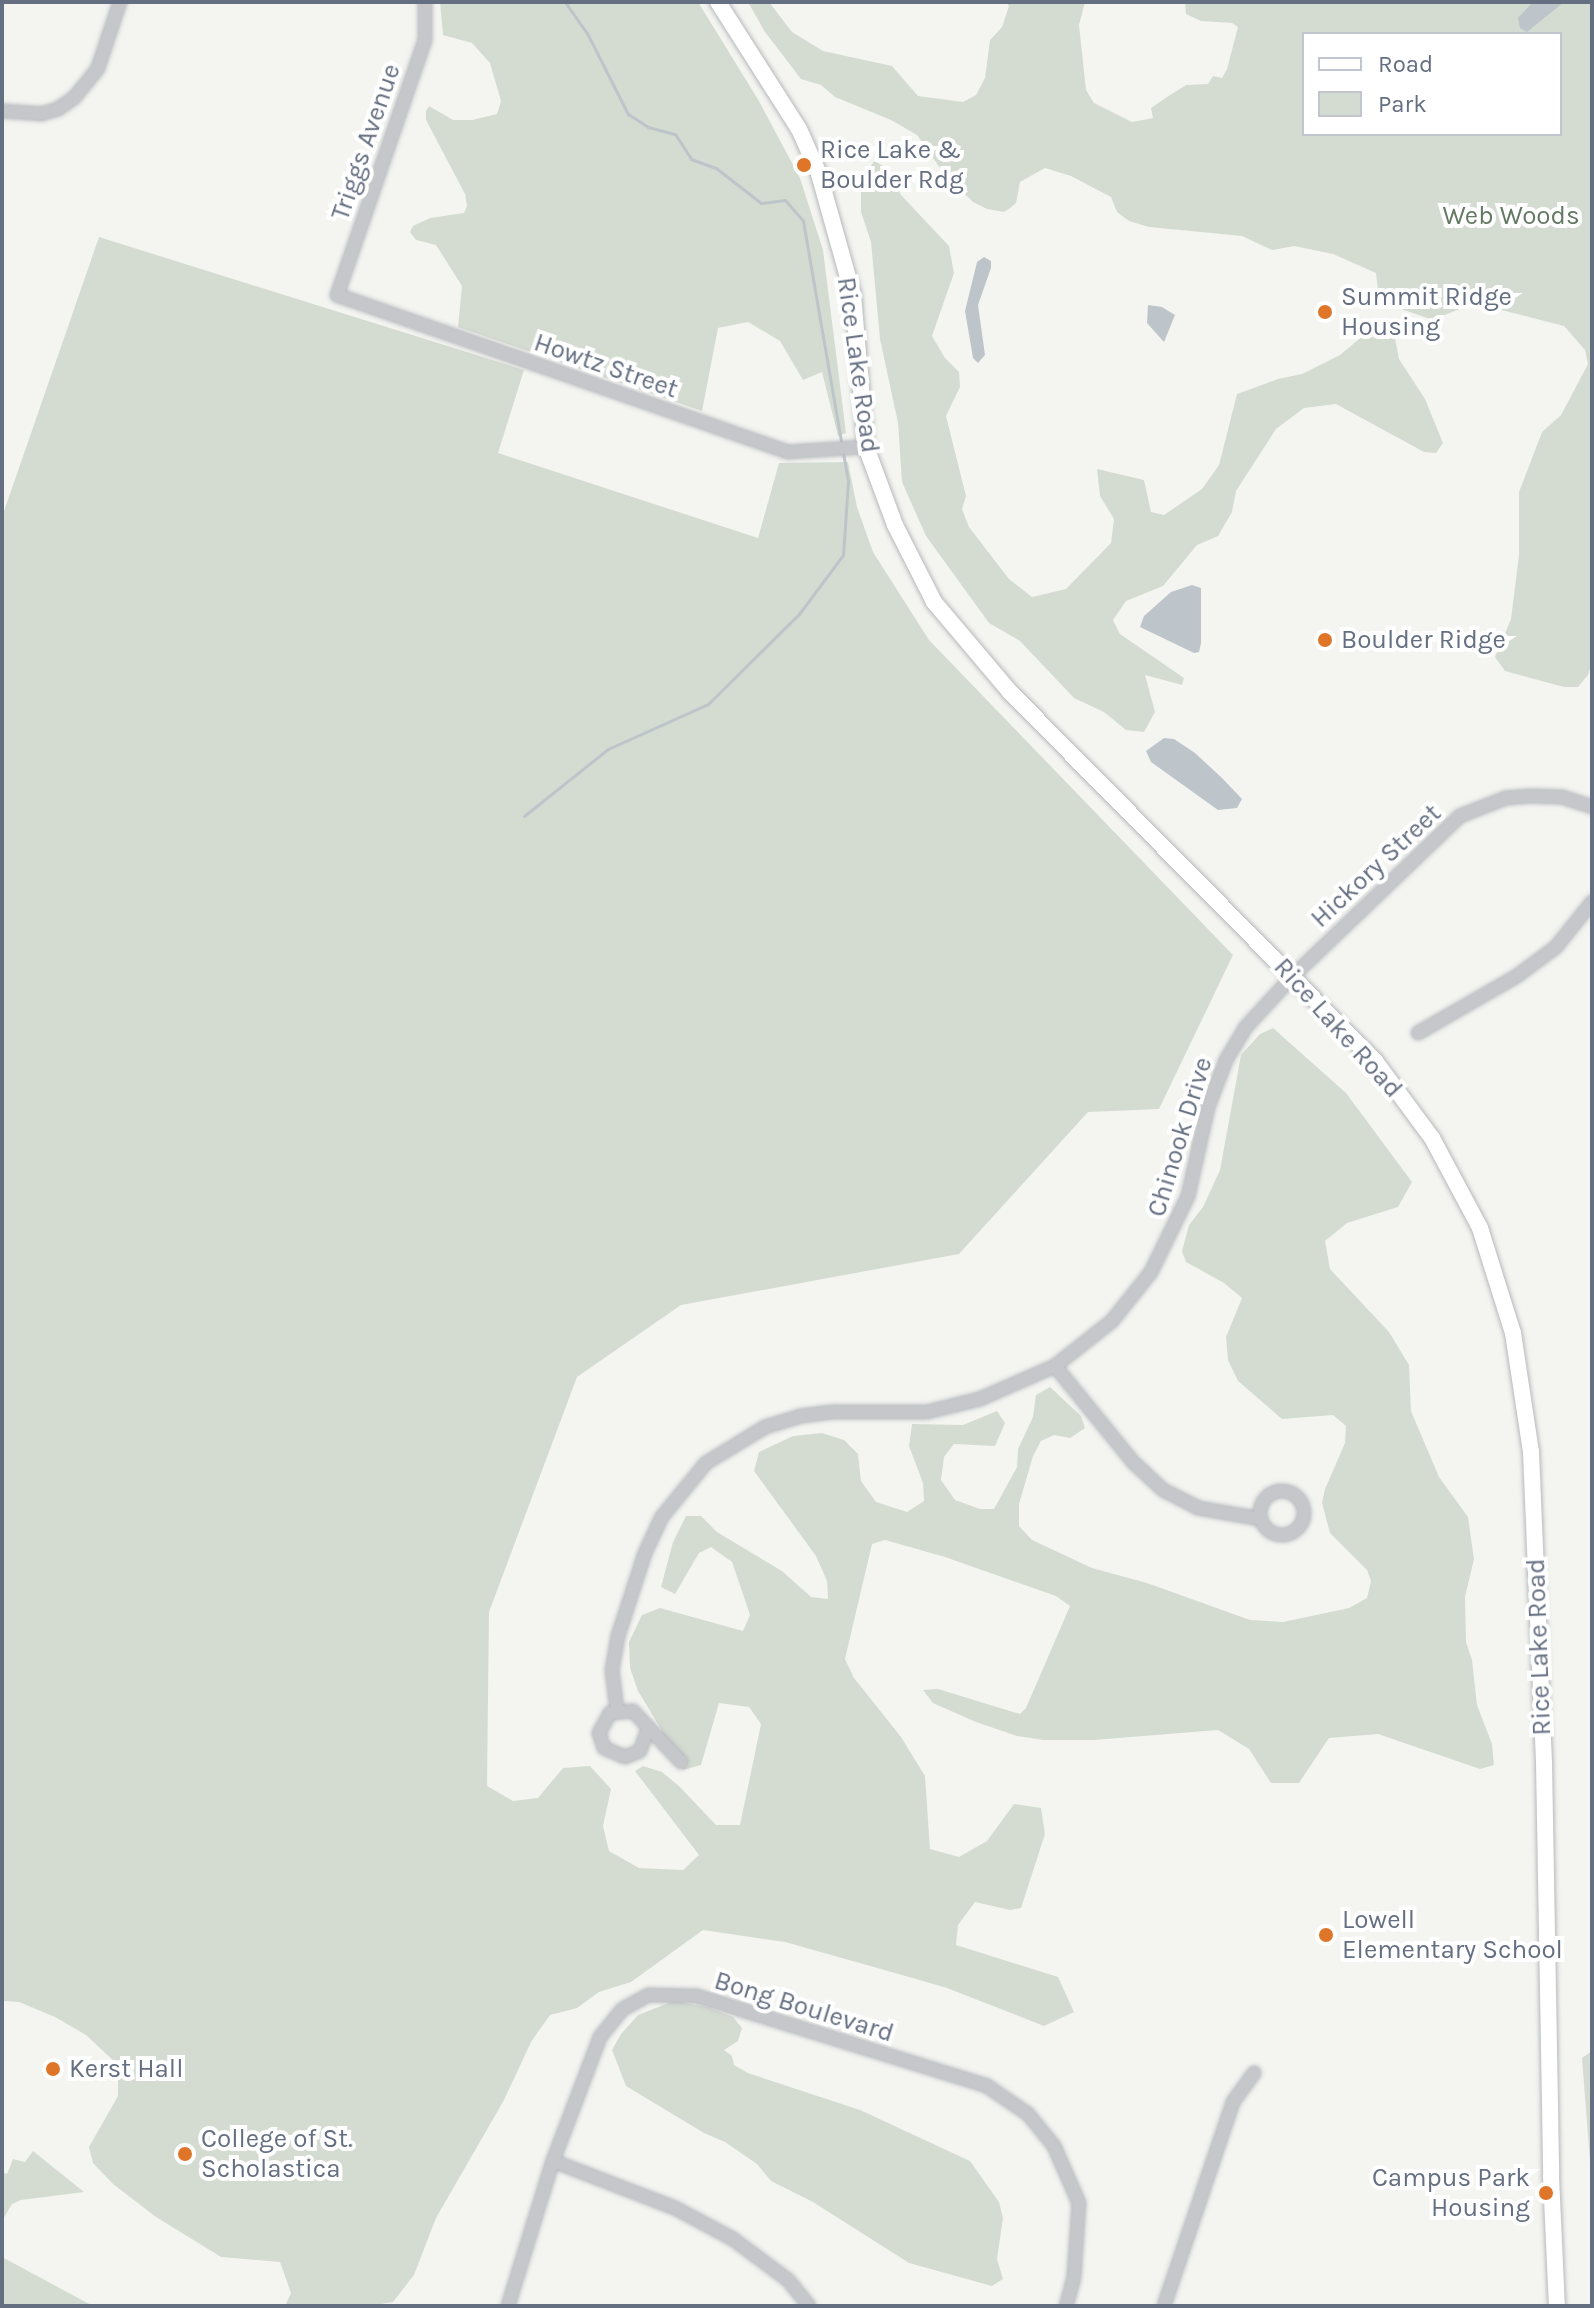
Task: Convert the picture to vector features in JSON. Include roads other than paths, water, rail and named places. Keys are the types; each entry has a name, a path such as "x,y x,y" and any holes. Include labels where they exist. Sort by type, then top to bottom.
{"main road":[{"name":"Rice Lake Road","path":"718,2 799,129 819,174 853,295 866,447 895,525 934,602 1010,692 1375,1061 1432,1138 1480,1228 1513,1333 1531,1452 1544,1762 1551,2160 1557,2306"}],"street":[{"path":"2,111 30,115 58,109 88,84 98,68 120,2"},
{"name":"Triggs Avenue","path":"337,295 425,40 425,2"},
{"name":"Howtz Street","path":"337,295 788,452 866,447"},
{"name":"Hickory Street","path":"1293,976 1460,816 1506,798 1530,796 1562,797 1592,807"},
{"path":"1418,1033 1517,976 1556,947 1592,902"},
{"name":"Chinook Drive","path":"617,1710 612,1670 618,1636 645,1553 661,1518 706,1463 765,1427 800,1416 835,1412 927,1412 980,1399 1055,1366 1112,1321 1151,1272 1188,1196 1208,1107 1226,1060 1245,1028 1293,976"},
{"path":"1055,1366 1133,1462 1163,1490 1198,1508 1261,1519"},
{"path":"648,1729 640,1751 625,1757 610,1753 600,1741 600,1725 617,1710 633,1711 681,1762"},
{"name":"Bong Boulevard","path":"508,2306 553,2161 600,2037 623,2009 648,1995 697,1996 987,2086 1028,2114 1054,2146 1079,2203 1074,2277 1066,2306"},
{"path":"1164,2306 1233,2102 1254,2073"},
{"path":"553,2161 675,2208 733,2239 788,2280 809,2306"}],"waterway":[{"path":"565,2 587,33 628,114 648,127 675,134 691,159 716,168 761,203 785,200 803,221 842,446"},
{"path":"524,816 608,749 708,704 799,614 843,555 848,481 843,454"}],"place":[{"name":"Rice Lake & Boulder Rdg","path":"804,165"},
{"name":"Summit Ridge Housing","path":"1325,312"},
{"name":"Boulder Ridge","path":"1325,640"},
{"name":"Lowell Elementary School","path":"1326,1935"},
{"name":"Kerst Hall","path":"53,2069"},
{"name":"College of St. Scholastica","path":"185,2154"},
{"name":"Campus Park Housing","path":"1546,2193"}],"park label":[{"name":"Web Woods","path":"1511,216"}]}
